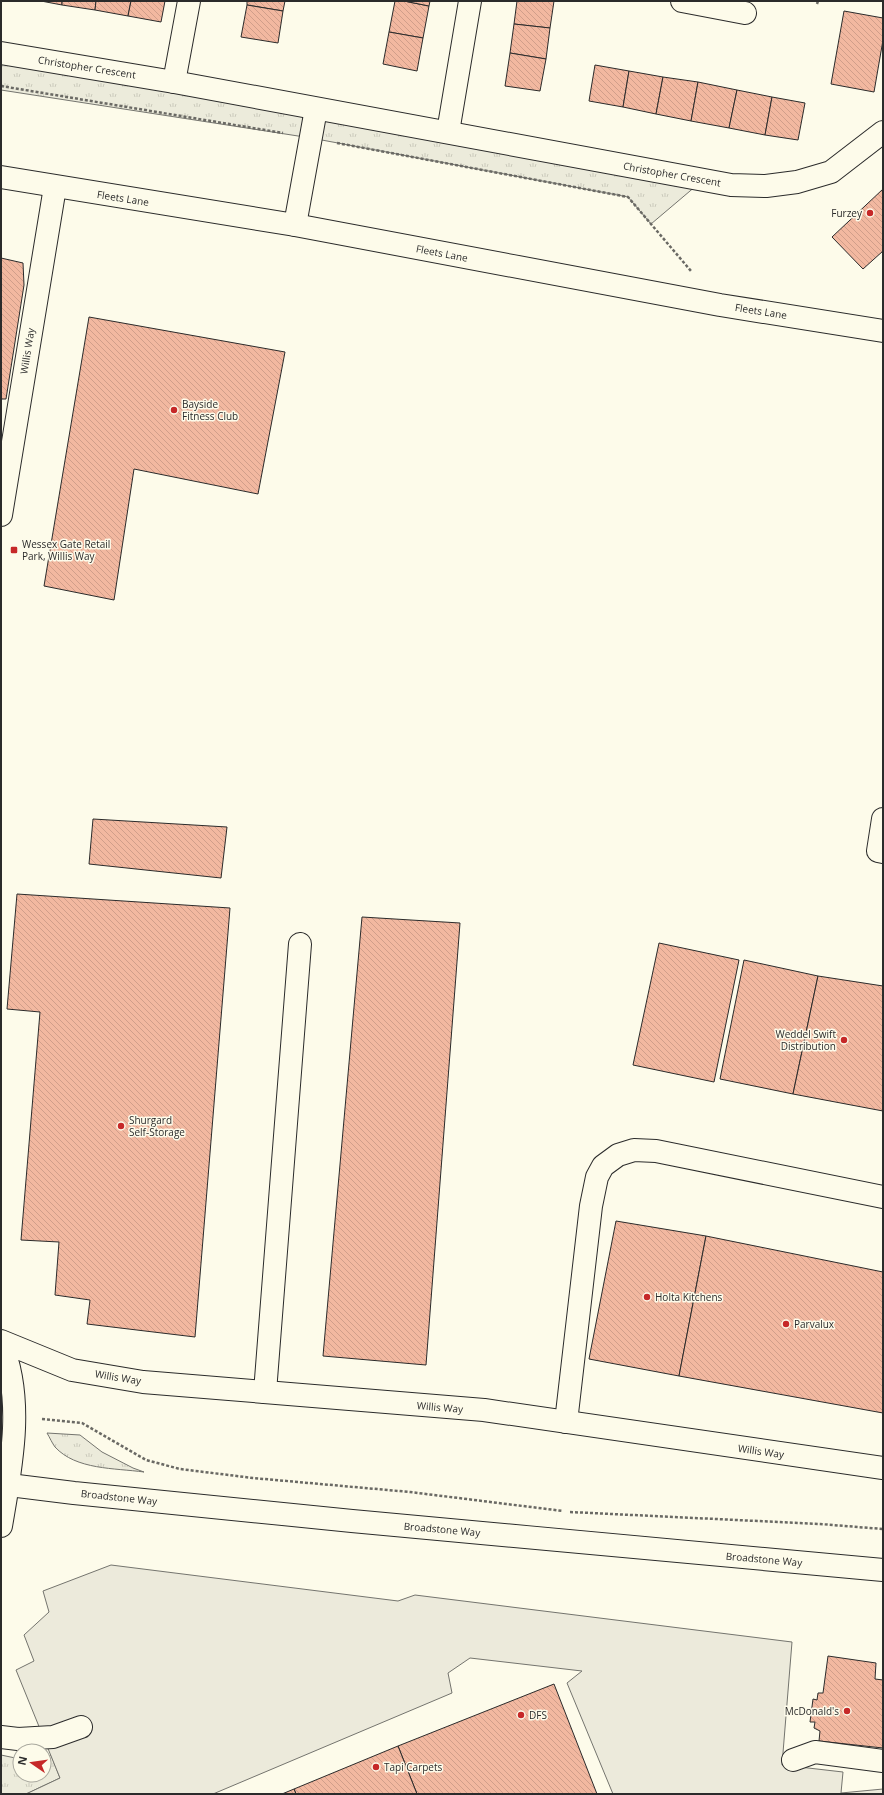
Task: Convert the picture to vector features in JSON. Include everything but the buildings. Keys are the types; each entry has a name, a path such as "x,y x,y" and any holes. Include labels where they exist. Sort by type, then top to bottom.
{"street":[{"path":"174,82 189,1"},
{"path":"448,132 470,1"},
{"path":"682,1 745,13"},
{"name":"Christopher Crescent","path":"1,53 174,82 731,185 766,186 797,182 831,172 883,132"},
{"path":"295,225 316,109"},
{"name":"Fleets Lane","path":"1,177 295,225 720,305 883,331"},
{"name":"Willis Way","path":"1,515 55,187"},
{"path":"883,819 878,851 883,852"},
{"path":"265,1392 300,944"},
{"path":"566,1422 590,1206 597,1177 603,1166 618,1155 634,1150 656,1151 883,1197"},
{"name":"Willis Way","path":"1,1342 72,1370 143,1382 484,1410 883,1468"},
{"name":"Willis Way","path":"1,1342 7,1358 15,1416 4,1484 1,1526"},
{"name":"Broadstone Way","path":"4,1484 352,1521 883,1570"},
{"path":"1,1737 18,1739 53,1737 81,1727"},
{"path":"793,1760 815,1752 883,1761"}],"path":[{"path":"1,86 311,138 628,197 692,273"},
{"path":"48,1419 82,1423 146,1460 180,1469 253,1478 410,1492 568,1511 820,1524 883,1529"}],"green space":[{"path":"1,53 703,180 651,224 628,197 311,138 1,90"},
{"path":"47,1433 80,1435 102,1452 144,1472 96,1467 74,1460 64,1455 55,1447"},
{"path":"1,1755 12,1757 12,1783 49,1783 26,1794 1,1794"},
{"path":"52,1758 60,1778 52,1782"}],"shaded area":[{"path":"111,1565 398,1601 415,1595 792,1642 782,1765 843,1772 841,1793 883,1789 883,1794 613,1794 567,1683 582,1671 470,1658 448,1673 452,1693 213,1794 26,1794 60,1778 52,1758 52,1743 46,1743 16,1670 34,1661 24,1635 49,1612 43,1591"}],"place":[{"name":"Furzey","path":"870,213"},
{"name":"Bayside Fitness Club","path":"174,410"},
{"name":"Wessex Gate Retail Park, Willis Way","path":"14,550"},
{"name":"Weddel Swift Distribution","path":"844,1040"},
{"name":"Shurgard Self-Storage","path":"121,1126"},
{"name":"Holta Kitchens","path":"647,1297"},
{"name":"Parvalux","path":"786,1324"},
{"name":"McDonald's","path":"847,1711"},
{"name":"DFS","path":"521,1715"},
{"name":"Tapi Carpets","path":"376,1767"}]}
